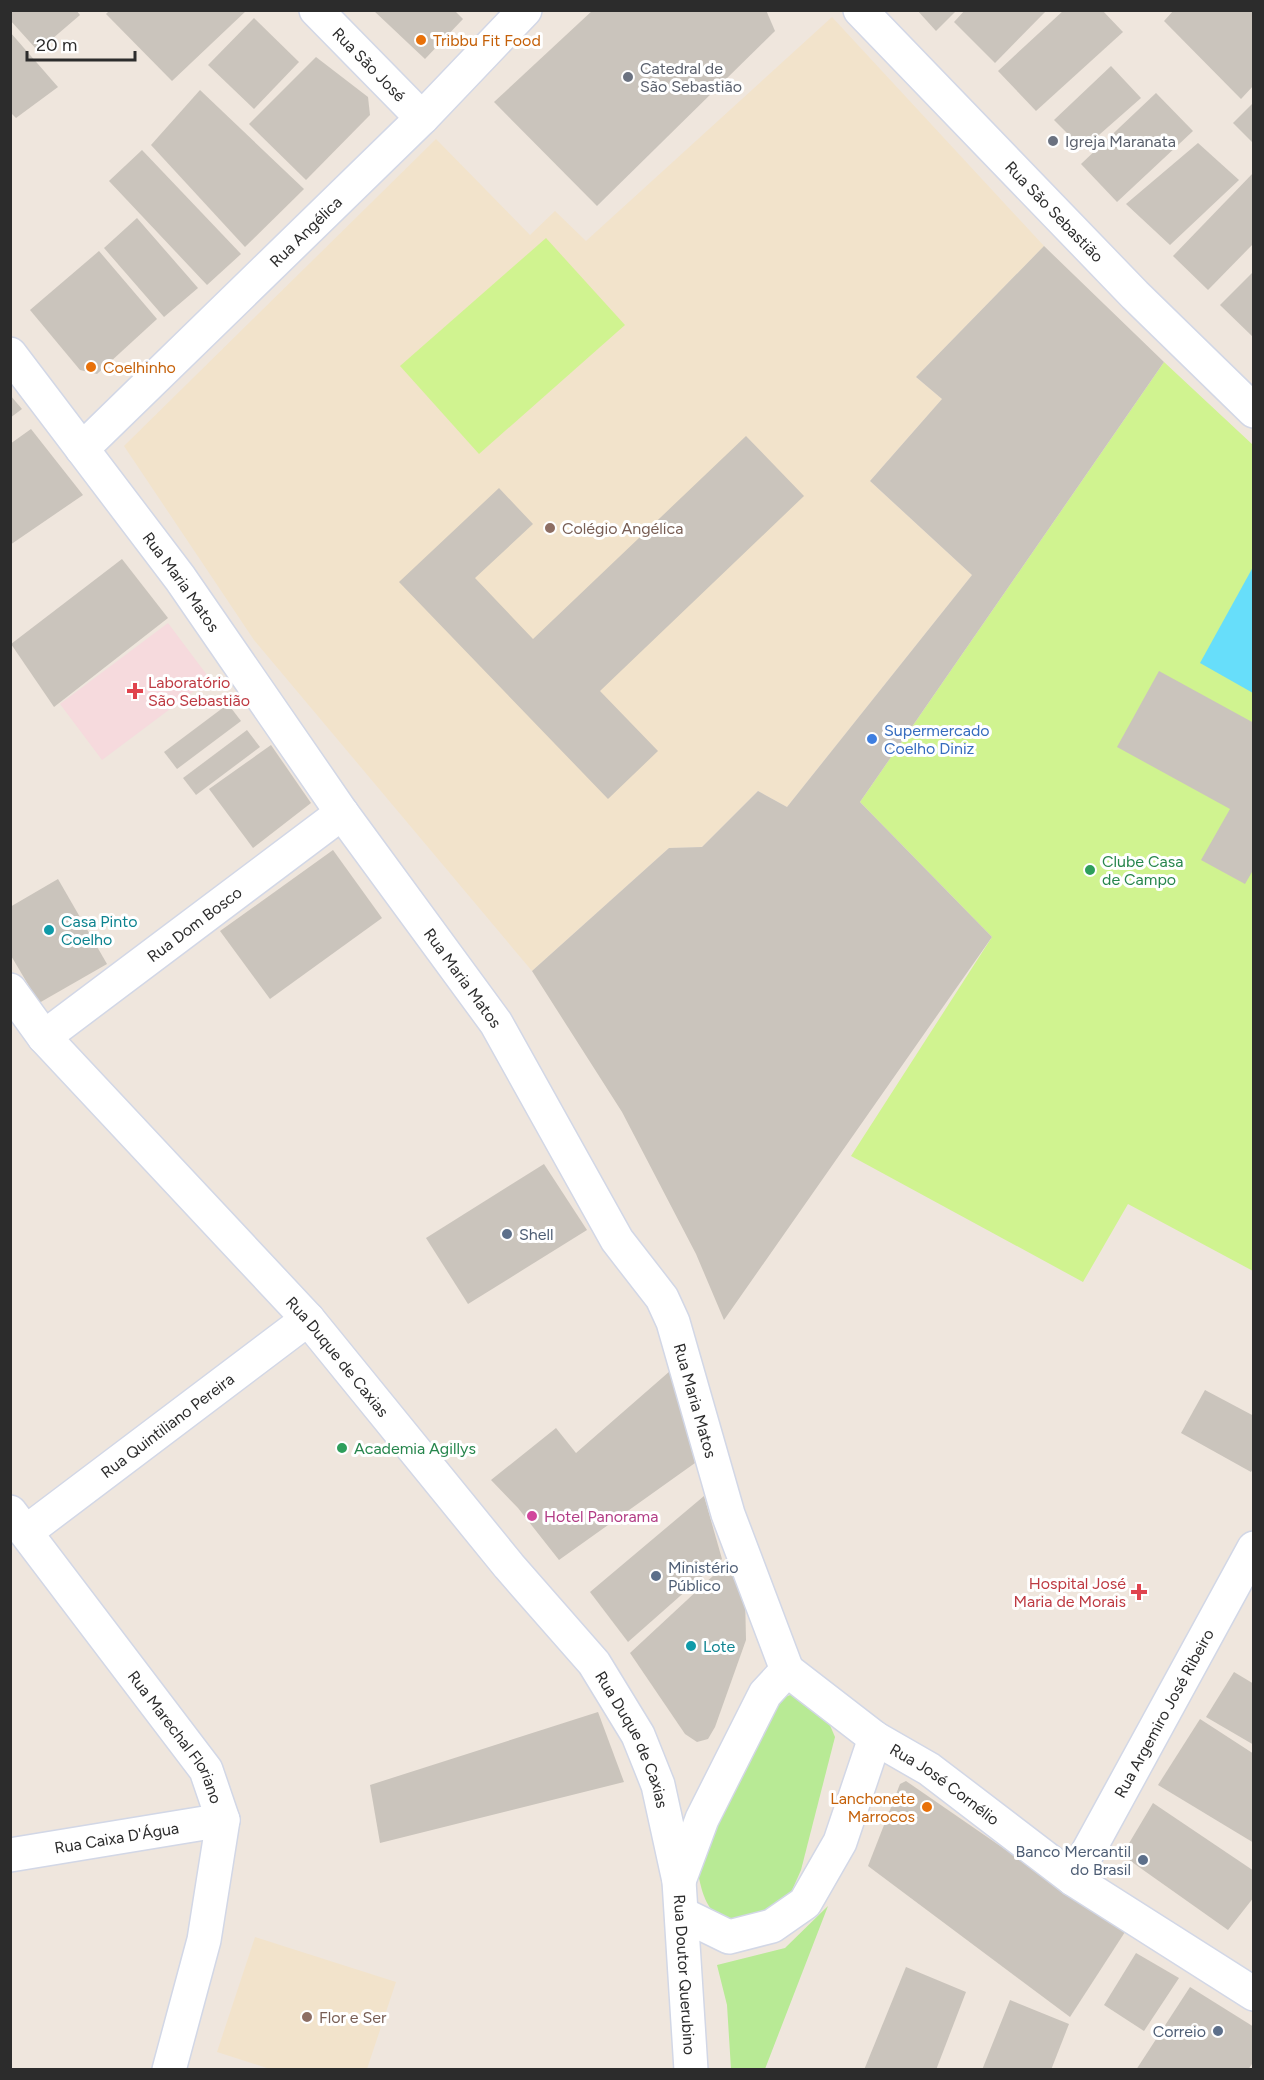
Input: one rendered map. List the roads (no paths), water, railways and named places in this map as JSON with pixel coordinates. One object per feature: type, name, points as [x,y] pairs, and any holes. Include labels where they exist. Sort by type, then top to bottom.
[{"type":"main road","name":"Rua São José","points":[[316,10],[422,118]]},
{"type":"main road","name":"Rua Angélica","points":[[82,449],[422,118],[525,10]]},
{"type":"main road","name":"Rua São Sebastião","points":[[860,10],[1135,295],[1254,411]]},
{"type":"main road","name":"Rua Maria Matos","points":[[10,354],[180,578],[342,813],[496,1023],[616,1240],[662,1298],[673,1322],[729,1514],[787,1670]]},
{"type":"main road","name":"Rua Dom Bosco","points":[[44,1037],[342,813]]},
{"type":"main road","name":"Rua Duque de Caxias","points":[[10,990],[44,1037],[308,1319],[508,1566],[594,1663],[638,1735],[658,1785],[678,1881]]},
{"type":"main road","name":"Rua Quintiliano Pereira","points":[[18,1522],[308,1319]]},
{"type":"main road","name":"Rua Marechal Floriano","points":[[18,1522],[206,1770],[223,1820],[204,1940],[169,2070]]},
{"type":"main road","name":"Rua Argemiro José Ribeiro","points":[[1073,1879],[1254,1548]]},
{"type":"main road","name":"Rua José Cornélio","points":[[787,1670],[875,1738],[929,1769],[1073,1879],[1251,1986]]},
{"type":"main road","points":[[678,1881],[702,1819],[765,1694],[787,1670]]},
{"type":"main road","points":[[682,1914],[729,1937],[772,1926],[806,1903],[840,1842],[875,1738]]},
{"type":"main road","name":"Rua Caixa D'Água","points":[[10,1855],[223,1820]]},
{"type":"main road","name":"Rua Doutor Querubino","points":[[678,1881],[691,2070]]},
{"type":"water","points":[[1253,567],[1253,693],[1200,663]]},
{"type":"place","name":"Tribbu Fit Food","points":[[421,40]]},
{"type":"place","name":"Catedral de São Sebastião","points":[[628,77]]},
{"type":"place","name":"Igreja Maranata","points":[[1053,141]]},
{"type":"place","name":"Coelhinho","points":[[91,367]]},
{"type":"place","name":"Colégio Angélica","points":[[550,528]]},
{"type":"place","name":"Laboratório São Sebastião","points":[[135,691]]},
{"type":"place","name":"Supermercado Coelho Diniz","points":[[872,739]]},
{"type":"place","name":"Clube Casa de Campo","points":[[1090,870]]},
{"type":"place","name":"Casa Pinto Coelho","points":[[49,930]]},
{"type":"place","name":"Shell","points":[[507,1234]]},
{"type":"place","name":"Academia Agillys","points":[[342,1448]]},
{"type":"place","name":"Hotel Panorama","points":[[532,1516]]},
{"type":"place","name":"Ministério Público","points":[[656,1576]]},
{"type":"place","name":"Hospital José Maria de Morais","points":[[1139,1592]]},
{"type":"place","name":"Lote","points":[[691,1646]]},
{"type":"place","name":"Lanchonete Marrocos","points":[[927,1807]]},
{"type":"place","name":"Banco Mercantil do Brasil","points":[[1143,1860]]},
{"type":"place","name":"Flor e Ser","points":[[307,2017]]},
{"type":"place","name":"Correio","points":[[1218,2031]]}]
